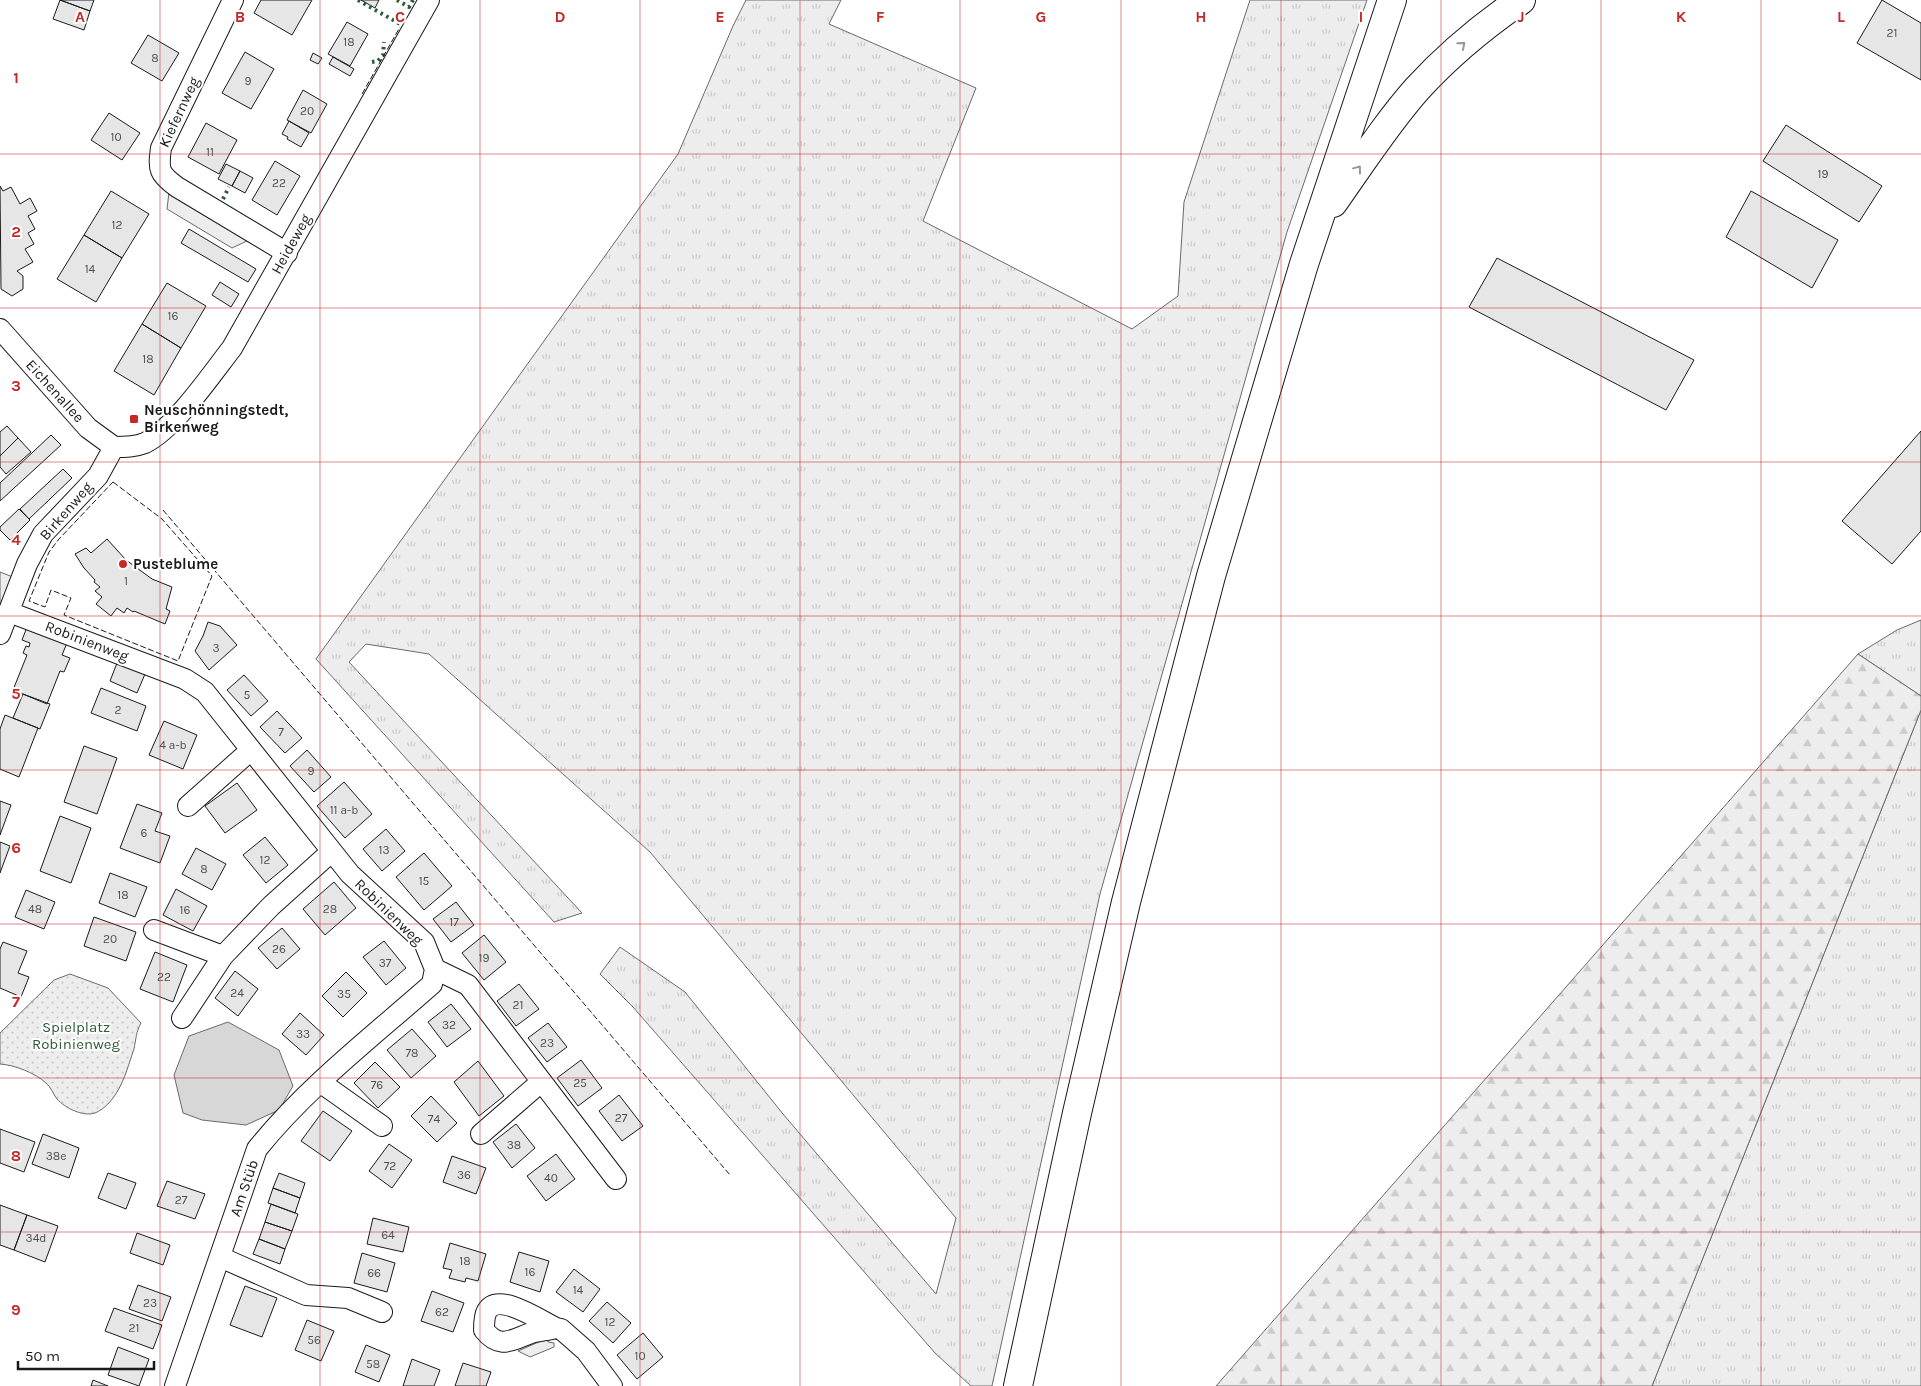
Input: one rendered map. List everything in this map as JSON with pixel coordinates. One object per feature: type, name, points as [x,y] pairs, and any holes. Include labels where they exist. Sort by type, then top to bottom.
[{"type":"highway","points":[[1018,1386],[1088,1065],[1126,902],[1175,709],[1211,576],[1270,374],[1318,222],[1392,0]]},
{"type":"highway","points":[[1318,222],[1417,88],[1451,54],[1488,23],[1521,0]]},
{"type":"street","name":"Kiefernweg","points":[[233,0],[161,148],[159,166],[162,175],[178,187],[286,253]]},
{"type":"street","name":"Heideweg","points":[[114,447],[131,447],[146,442],[167,427],[232,348],[429,0]]},
{"type":"street","name":"Eichenallee","points":[[0,329],[88,428],[114,447]]},
{"type":"street","name":"Birkenweg","points":[[0,634],[27,564],[43,534],[98,476],[114,447]]},
{"type":"street","name":"Robinienweg","points":[[9,612],[186,679],[205,692],[350,874],[424,942],[435,969]]},
{"type":"street","points":[[188,806],[251,750]]},
{"type":"street","points":[[182,1018],[223,956],[271,906],[331,852]]},
{"type":"street","points":[[154,930],[223,956]]},
{"type":"street","points":[[435,969],[468,985],[616,1179]]},
{"type":"street","name":"Am Stüb","points":[[175,1386],[257,1149],[278,1124],[320,1082],[432,984],[435,969]]},
{"type":"street","points":[[320,1082],[382,1126]]},
{"type":"street","points":[[481,1134],[541,1082]]},
{"type":"street","points":[[220,1257],[306,1295],[348,1298],[382,1312]]},
{"type":"street","points":[[556,1328],[560,1329],[586,1351],[612,1386]]},
{"type":"green space","points":[[746,0],[841,0],[829,24],[976,88],[923,221],[1132,329],[1178,296],[1184,202],[1250,0],[1367,0],[1287,232],[1100,894],[992,1386],[971,1386],[935,1353],[633,1007],[600,974],[620,947],[685,992],[783,1114],[936,1294],[956,1218],[650,852],[429,654],[366,644],[349,662],[582,913],[554,922],[316,659],[678,154]]},
{"type":"green space","points":[[1921,620],[1921,696],[1858,654],[1897,630]]},
{"type":"green space","points":[[1858,654],[1921,696],[1921,710],[1652,1386],[1216,1386]]},
{"type":"green space","points":[[1921,710],[1921,1386],[1652,1386]]},
{"type":"green space","name":"Spielplatz Robinienweg","points":[[70,974],[108,988],[141,1023],[120,1087],[105,1107],[90,1114],[80,1113],[65,1106],[57,1099],[48,1085],[31,1073],[0,1064],[0,1033],[54,980]]},
{"type":"shaded area","points":[[169,192],[249,240],[232,248],[167,209]]},
{"type":"shaded area","points":[[0,572],[13,577],[0,611]]},
{"type":"shaded area","points":[[228,1022],[279,1050],[293,1086],[279,1110],[246,1125],[202,1120],[183,1113],[174,1075],[189,1036]]},
{"type":"shaded area","points":[[548,1338],[548,1342],[554,1343],[554,1347],[530,1357],[518,1351]]},
{"type":"building","points":[[60,0],[94,0],[90,11]]},
{"type":"building","points":[[60,0],[90,11],[84,30],[53,19]]},
{"type":"building","points":[[261,0],[312,0],[292,35],[254,13]]},
{"type":"building","points":[[361,0],[379,0],[375,8]]},
{"type":"building","points":[[1882,0],[1921,23],[1921,80],[1857,43]]},
{"type":"building","points":[[347,22],[368,34],[350,66],[328,54]]},
{"type":"building","points":[[148,35],[179,53],[162,81],[131,63]]},
{"type":"building","points":[[245,52],[274,69],[251,109],[222,93]]},
{"type":"building","points":[[313,53],[322,58],[318,64],[310,60]]},
{"type":"building","points":[[333,57],[354,69],[350,76],[329,64]]},
{"type":"building","points":[[303,90],[327,104],[311,133],[287,120]]},
{"type":"building","points":[[109,113],[140,133],[122,160],[91,140]]},
{"type":"building","points":[[289,121],[309,133],[301,147],[282,134]]},
{"type":"building","points":[[206,123],[237,140],[219,174],[188,157]]},
{"type":"building","points":[[1786,125],[1882,186],[1859,222],[1763,161]]},
{"type":"building","points":[[275,161],[300,176],[277,215],[252,200]]},
{"type":"building","points":[[226,164],[240,171],[232,186],[218,179]]},
{"type":"building","points":[[240,171],[253,178],[245,193],[232,186]]},
{"type":"building","points":[[0,186],[3,191],[11,187],[20,204],[30,198],[37,211],[28,216],[35,229],[28,233],[34,244],[25,249],[33,262],[17,271],[23,276],[23,289],[12,296],[1,289]]},
{"type":"building","points":[[111,191],[149,214],[122,258],[84,235]]},
{"type":"building","points":[[1751,191],[1838,240],[1812,288],[1726,237]]},
{"type":"building","points":[[189,229],[256,269],[248,282],[181,243]]},
{"type":"building","points":[[84,235],[122,258],[96,302],[57,279]]},
{"type":"building","points":[[1497,258],[1694,360],[1666,410],[1469,307]]},
{"type":"building","points":[[220,282],[239,294],[231,307],[212,295]]},
{"type":"building","points":[[167,283],[206,306],[181,348],[142,324]]},
{"type":"building","points":[[142,324],[181,348],[154,395],[114,371]]},
{"type":"building","points":[[7,426],[18,438],[0,456],[0,432]]},
{"type":"building","points":[[1921,431],[1921,531],[1892,564],[1842,521]]},
{"type":"building","points":[[51,435],[61,445],[0,501],[0,483]]},
{"type":"building","points":[[18,438],[31,452],[6,474],[0,467],[0,456]]},
{"type":"building","points":[[63,469],[72,478],[29,519],[20,509]]},
{"type":"building","points":[[19,509],[30,520],[10,540],[0,530],[0,527]]},
{"type":"building","points":[[107,539],[126,560],[152,579],[172,587],[166,609],[170,611],[165,624],[127,608],[124,613],[117,608],[111,616],[96,604],[102,597],[95,591],[100,587],[94,582],[95,580],[75,554],[86,548],[91,553]]},
{"type":"building","points":[[208,622],[220,626],[237,645],[209,670],[195,651]]},
{"type":"building","points":[[27,627],[67,643],[62,655],[70,658],[64,672],[60,671],[47,704],[13,690],[27,655],[23,653],[26,646],[29,647],[30,643],[22,640]]},
{"type":"building","points":[[117,663],[145,674],[137,693],[110,681]]},
{"type":"building","points":[[244,675],[268,701],[251,716],[227,690]]},
{"type":"building","points":[[101,688],[146,706],[137,731],[91,713]]},
{"type":"building","points":[[23,694],[50,704],[40,729],[13,718]]},
{"type":"building","points":[[277,711],[302,738],[285,753],[260,727]]},
{"type":"building","points":[[5,715],[38,728],[19,777],[0,769],[0,729]]},
{"type":"building","points":[[164,721],[197,735],[183,769],[149,755]]},
{"type":"building","points":[[84,746],[117,758],[97,814],[64,802]]},
{"type":"building","points":[[307,750],[331,777],[314,792],[290,766]]},
{"type":"building","points":[[344,782],[372,814],[345,838],[317,806]]},
{"type":"building","points":[[237,783],[257,810],[225,833],[205,806]]},
{"type":"building","points":[[0,801],[11,805],[0,835]]},
{"type":"building","points":[[137,804],[162,813],[155,831],[170,836],[160,863],[120,848]]},
{"type":"building","points":[[60,816],[91,828],[71,883],[40,871]]},
{"type":"building","points":[[386,829],[405,851],[382,871],[363,849]]},
{"type":"building","points":[[265,837],[288,865],[266,883],[243,855]]},
{"type":"building","points":[[0,842],[10,846],[0,873]]},
{"type":"building","points":[[196,848],[226,864],[212,890],[182,874]]},
{"type":"building","points":[[424,853],[452,886],[424,910],[396,877]]},
{"type":"building","points":[[110,873],[147,887],[135,917],[99,903]]},
{"type":"building","points":[[334,882],[356,908],[325,935],[303,909]]},
{"type":"building","points":[[176,889],[207,906],[193,931],[163,915]]},
{"type":"building","points":[[26,890],[55,902],[44,929],[15,917]]},
{"type":"building","points":[[456,902],[474,925],[451,942],[433,919]]},
{"type":"building","points":[[94,917],[136,932],[126,961],[84,946]]},
{"type":"building","points":[[282,928],[300,949],[277,969],[258,948]]},
{"type":"building","points":[[484,935],[506,962],[484,980],[462,953]]},
{"type":"building","points":[[384,941],[406,968],[386,985],[363,957]]},
{"type":"building","points":[[3,942],[27,951],[18,973],[29,977],[21,997],[0,988],[0,949]]},
{"type":"building","points":[[155,952],[187,965],[173,1002],[140,989]]},
{"type":"building","points":[[235,971],[258,989],[238,1016],[215,998]]},
{"type":"building","points":[[346,972],[367,993],[343,1017],[322,996]]},
{"type":"building","points":[[519,984],[539,1009],[516,1026],[497,1001]]},
{"type":"building","points":[[451,1004],[471,1029],[447,1047],[428,1022]]},
{"type":"building","points":[[300,1013],[324,1035],[306,1055],[282,1034]]},
{"type":"building","points":[[548,1023],[567,1047],[547,1062],[528,1038]]},
{"type":"building","points":[[412,1029],[436,1056],[411,1078],[387,1050]]},
{"type":"building","points":[[581,1060],[602,1088],[578,1106],[557,1078]]},
{"type":"building","points":[[478,1061],[504,1096],[479,1116],[454,1082]]},
{"type":"building","points":[[375,1062],[400,1087],[378,1108],[354,1083]]},
{"type":"building","points":[[619,1095],[643,1126],[622,1141],[599,1111]]},
{"type":"building","points":[[431,1096],[457,1123],[437,1142],[411,1116]]},
{"type":"building","points":[[323,1111],[352,1131],[330,1161],[301,1141]]},
{"type":"building","points":[[516,1124],[535,1148],[512,1168],[493,1142]]},
{"type":"building","points":[[0,1129],[35,1142],[24,1172],[0,1163]]},
{"type":"building","points":[[43,1134],[79,1148],[69,1178],[32,1164]]},
{"type":"building","points":[[389,1144],[412,1160],[392,1188],[369,1171]]},
{"type":"building","points":[[556,1154],[575,1179],[546,1201],[527,1176]]},
{"type":"building","points":[[452,1156],[486,1168],[476,1194],[443,1182]]},
{"type":"building","points":[[108,1173],[136,1183],[126,1209],[98,1198]]},
{"type":"building","points":[[279,1173],[305,1183],[300,1198],[273,1188]]},
{"type":"building","points":[[167,1181],[205,1194],[195,1219],[157,1206]]},
{"type":"building","points":[[273,1188],[300,1198],[295,1213],[268,1203]]},
{"type":"building","points":[[271,1204],[298,1214],[292,1231],[265,1222]]},
{"type":"building","points":[[0,1205],[27,1215],[14,1250],[0,1245]]},
{"type":"building","points":[[27,1215],[58,1226],[45,1262],[14,1250]]},
{"type":"building","points":[[373,1218],[409,1227],[403,1252],[367,1244]]},
{"type":"building","points":[[265,1222],[292,1231],[285,1249],[259,1239]]},
{"type":"building","points":[[137,1233],[170,1245],[163,1265],[130,1253]]},
{"type":"building","points":[[259,1239],[285,1249],[280,1264],[253,1254]]},
{"type":"building","points":[[450,1243],[486,1254],[478,1281],[466,1278],[465,1282],[449,1278],[452,1270],[443,1268]]},
{"type":"building","points":[[519,1252],[549,1261],[540,1292],[510,1282]]},
{"type":"building","points":[[362,1253],[395,1263],[387,1292],[354,1283]]},
{"type":"building","points":[[574,1269],[600,1289],[583,1312],[556,1292]]},
{"type":"building","points":[[138,1285],[171,1297],[162,1321],[129,1309]]},
{"type":"building","points":[[245,1286],[277,1298],[262,1337],[230,1325]]},
{"type":"building","points":[[432,1291],[464,1303],[453,1332],[421,1321]]},
{"type":"building","points":[[607,1302],[631,1323],[613,1343],[589,1321]]},
{"type":"building","points":[[114,1308],[162,1325],[153,1349],[105,1331]]},
{"type":"building","points":[[307,1320],[334,1331],[321,1361],[295,1350]]},
{"type":"building","points":[[643,1333],[663,1357],[637,1379],[617,1355]]},
{"type":"building","points":[[366,1345],[390,1355],[379,1382],[355,1372]]},
{"type":"building","points":[[118,1347],[149,1359],[139,1386],[108,1375]]},
{"type":"building","points":[[412,1359],[440,1370],[434,1386],[403,1386]]},
{"type":"building","points":[[463,1363],[491,1372],[486,1386],[455,1386]]},
{"type":"building","points":[[93,1380],[108,1386],[91,1386]]},
{"type":"hedge","points":[[358,0],[400,24]]},
{"type":"hedge","points":[[397,0],[409,7],[413,0]]},
{"type":"hedge","points":[[372,62],[378,61],[383,55],[384,42]]},
{"type":"hedge","points":[[223,199],[229,187]]},
{"type":"fence","points":[[362,94],[400,27]]},
{"type":"fence","points":[[113,482],[162,519],[212,576],[178,661],[64,615],[71,598],[51,590],[45,607],[29,601],[49,552],[113,482]]},
{"type":"fence","points":[[163,510],[730,1175]]},
{"type":"place","name":"Neuschönningstedt, Birkenweg","points":[[134,419]]},
{"type":"place","name":"Pusteblume","points":[[123,564]]}]
